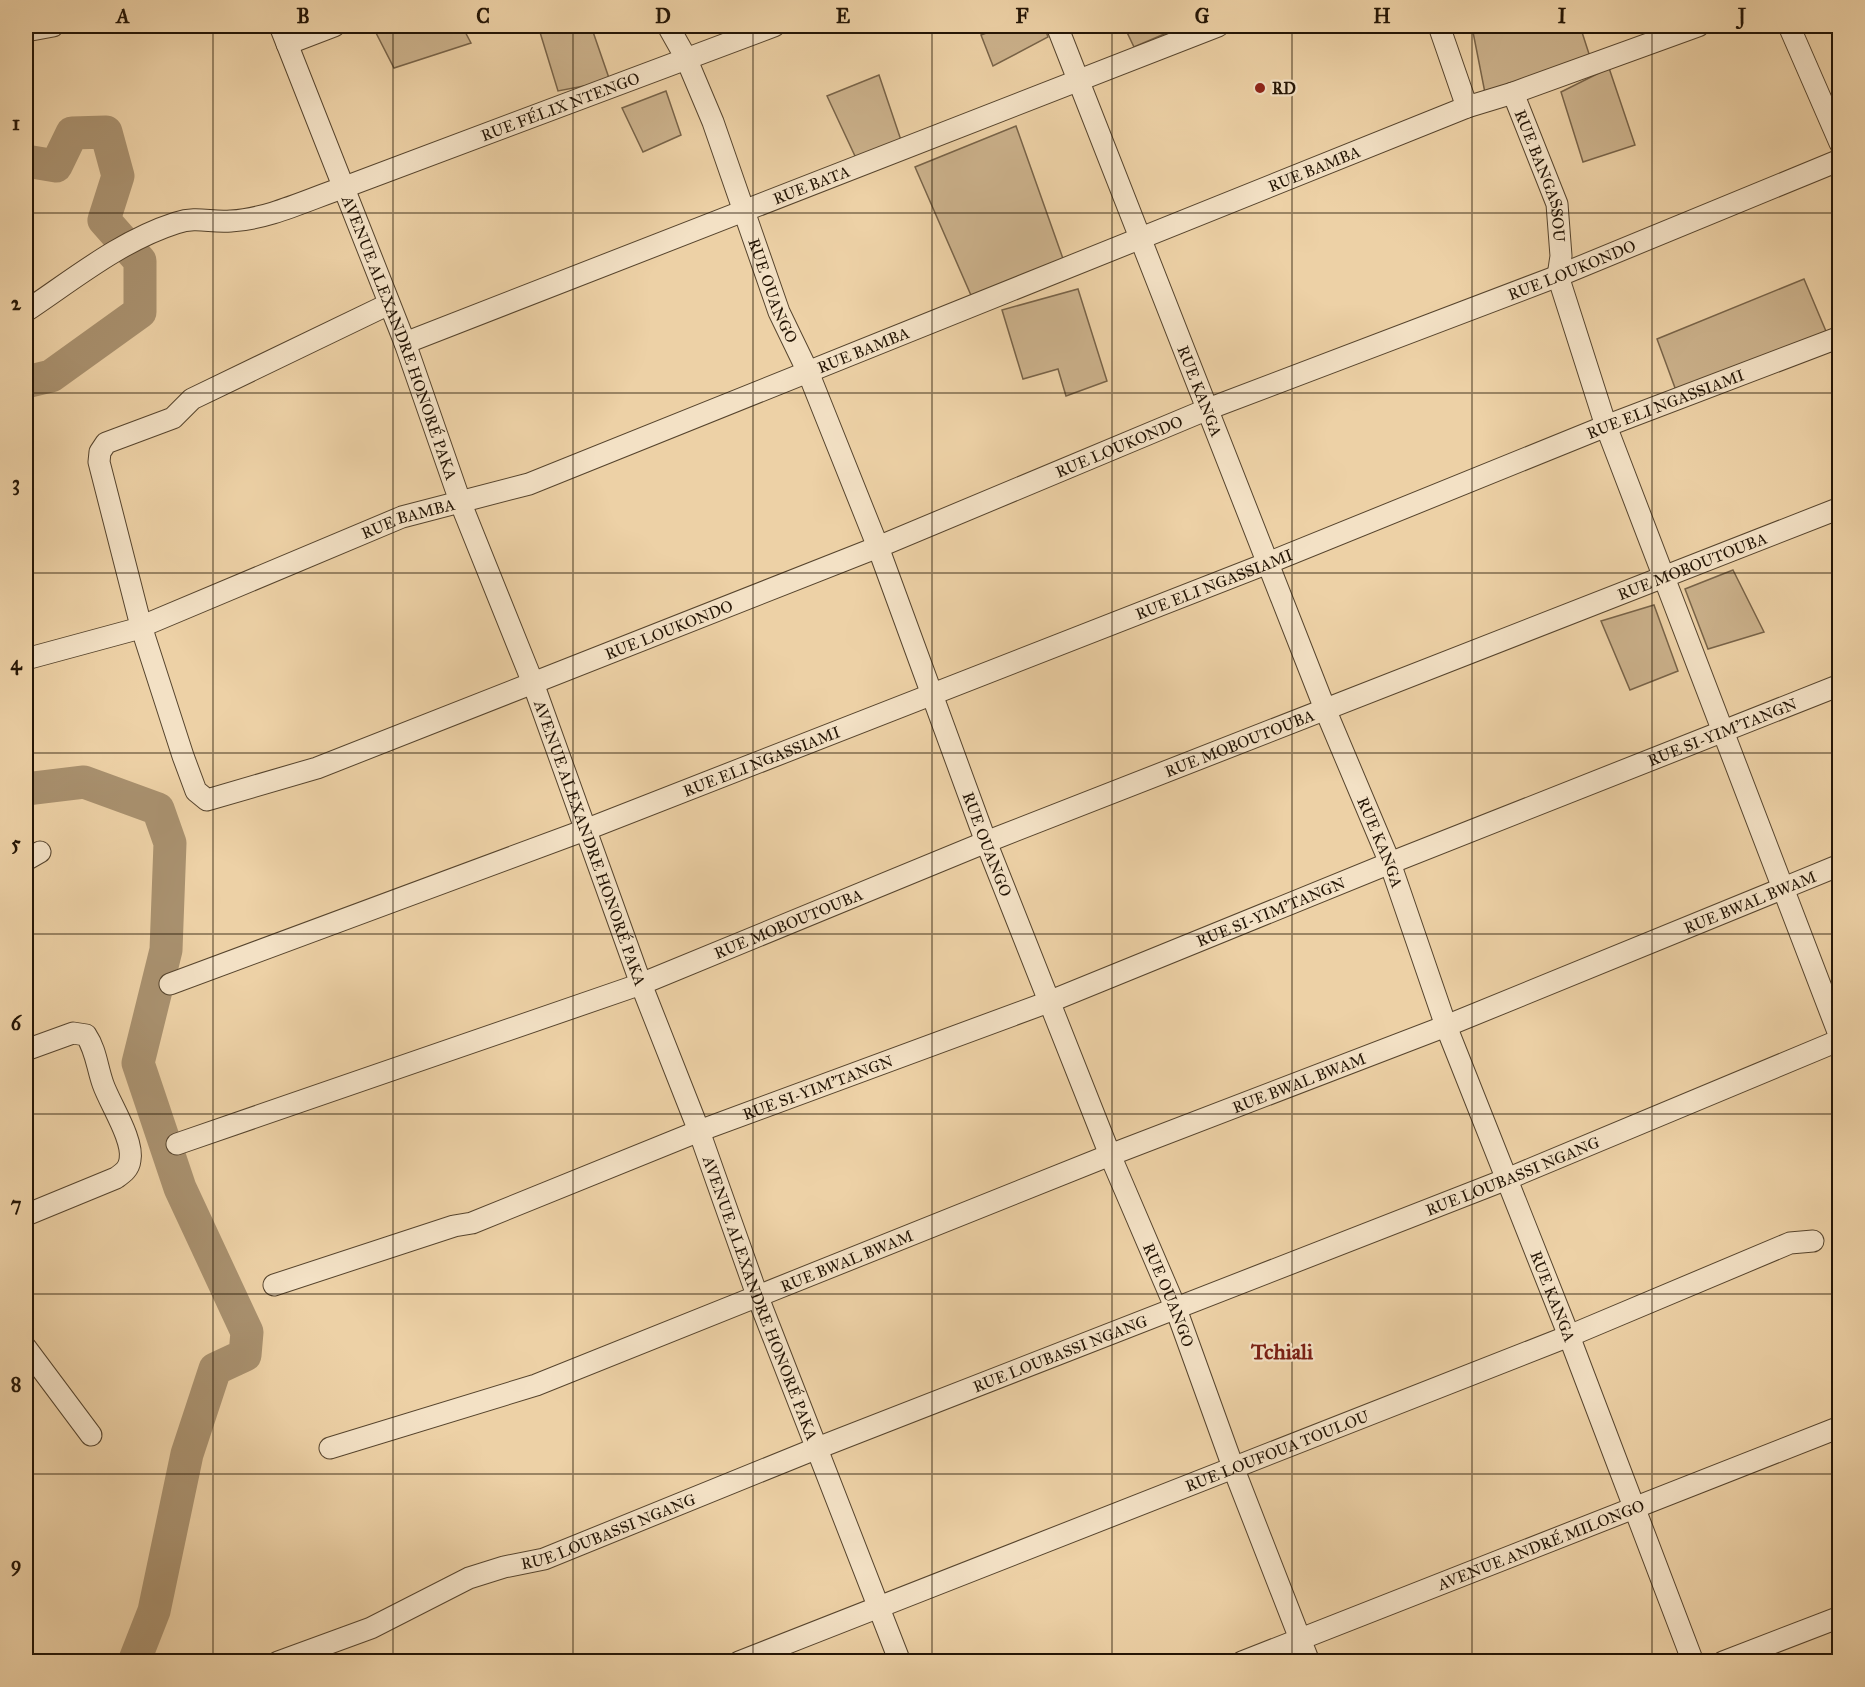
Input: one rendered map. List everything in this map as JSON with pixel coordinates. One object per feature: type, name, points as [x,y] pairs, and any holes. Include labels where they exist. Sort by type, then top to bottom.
[{"type":"street","points":[[26,31],[53,26]]},
{"type":"street","points":[[283,35],[334,26]]},
{"type":"street","name":"RUE OUANGO","points":[[668,26],[686,58],[713,122],[779,312],[808,372],[878,547],[986,842],[1051,1001],[1110,1155],[1176,1309],[1233,1467],[1309,1662]]},
{"type":"street","name":"RUE FÉLIX NTENGO","points":[[26,311],[120,247],[174,224],[193,218],[229,221],[244,219],[345,187],[774,26]]},
{"type":"street","name":"RUE KANGA","points":[[1057,26],[1326,709],[1390,863],[1446,1026],[1569,1336],[1693,1662]]},
{"type":"street","name":"RUE BATA","points":[[405,343],[1218,26]]},
{"type":"street","points":[[1439,26],[1467,107]]},
{"type":"street","name":"RUE BAMBA","points":[[26,659],[141,626],[402,517],[461,504],[529,484],[1467,107],[1513,93],[1698,26]]},
{"type":"street","points":[[1789,26],[1839,143]]},
{"type":"street","name":"AVENUE ALEXANDRE HONORÉ PAKA","points":[[283,35],[345,187],[405,343],[461,504],[533,683],[641,984],[699,1131],[814,1449],[900,1662]]},
{"type":"street","name":"RUE BANGASSOU","points":[[1513,93],[1557,204],[1560,237],[1558,276],[1606,426],[1662,578],[1725,731],[1839,1039]]},
{"type":"street","name":"RUE LOUKONDO","points":[[141,626],[196,791],[207,800],[317,768],[878,547],[1208,409],[1558,276],[1839,160]]},
{"type":"street","points":[[141,626],[99,462],[102,446],[173,418],[192,399],[389,304]]},
{"type":"street","name":"RUE ELI NGASSIAMI","points":[[170,984],[585,830],[1268,563],[1606,426],[1839,337]]},
{"type":"street","name":"RUE MOBOUTOUBA","points":[[177,1144],[641,984],[986,842],[1839,508]]},
{"type":"street","name":"RUE SI-YIM'TANGN","points":[[274,1285],[454,1226],[472,1223],[699,1131],[1051,1001],[1390,863],[1839,685]]},
{"type":"street","name":"RUE BWAL BWAM","points":[[330,1448],[536,1385],[1110,1155],[1446,1026],[1839,865]]},
{"type":"street","points":[[26,1050],[73,1033],[86,1035],[93,1047],[103,1085],[127,1138],[131,1158],[126,1170],[116,1178],[26,1215]]},
{"type":"street","name":"RUE LOUBASSI NGANG","points":[[279,1662],[371,1628],[469,1578],[504,1567],[544,1559],[814,1449],[1507,1179],[1839,1039]]},
{"type":"street","name":"RUE LOUFOUA TOULOU","points":[[739,1662],[1569,1336],[1790,1243],[1813,1241]]},
{"type":"street","points":[[26,1348],[91,1435]]},
{"type":"street","name":"AVENUE ANDRÉ MILONGO","points":[[1242,1662],[1839,1427]]},
{"type":"street","points":[[1723,1662],[1839,1617]]},
{"type":"shaded area","points":[[462,26],[471,43],[394,68],[373,27]]},
{"type":"shaded area","points":[[550,26],[591,26],[610,81],[558,91],[539,29]]},
{"type":"shaded area","points":[[1005,26],[1044,26],[1048,37],[993,66],[981,35]]},
{"type":"shaded area","points":[[1124,26],[1183,26],[1134,47]]},
{"type":"shaded area","points":[[1580,26],[1591,60],[1486,98],[1472,27]]},
{"type":"shaded area","points":[[1609,68],[1635,145],[1583,162],[1561,92]]},
{"type":"shaded area","points":[[879,75],[906,155],[862,171],[827,96]]},
{"type":"shaded area","points":[[666,91],[681,135],[643,152],[622,108]]},
{"type":"shaded area","points":[[1016,126],[1067,270],[977,309],[915,167]]},
{"type":"shaded area","points":[[1804,279],[1828,336],[1678,396],[1657,339]]},
{"type":"shaded area","points":[[1078,289],[1107,381],[1066,396],[1058,369],[1023,379],[1002,310]]},
{"type":"shaded area","points":[[1733,570],[1764,632],[1708,649],[1685,589]]},
{"type":"shaded area","points":[[1654,605],[1678,671],[1630,690],[1601,621]]},
{"type":"waterway","points":[[26,161],[56,166],[72,133],[106,132],[118,176],[104,220],[140,261],[140,312],[51,376],[26,382]]},
{"type":"waterway","points":[[26,789],[84,782],[158,809],[170,843],[166,950],[138,1063],[180,1188],[247,1332],[245,1355],[215,1369],[187,1454],[154,1611],[134,1662]]},
{"type":"place","name":"RD","points":[[1260,88]]},
{"type":"district","name":"Tchiali","points":[[1282,1351]]}]
